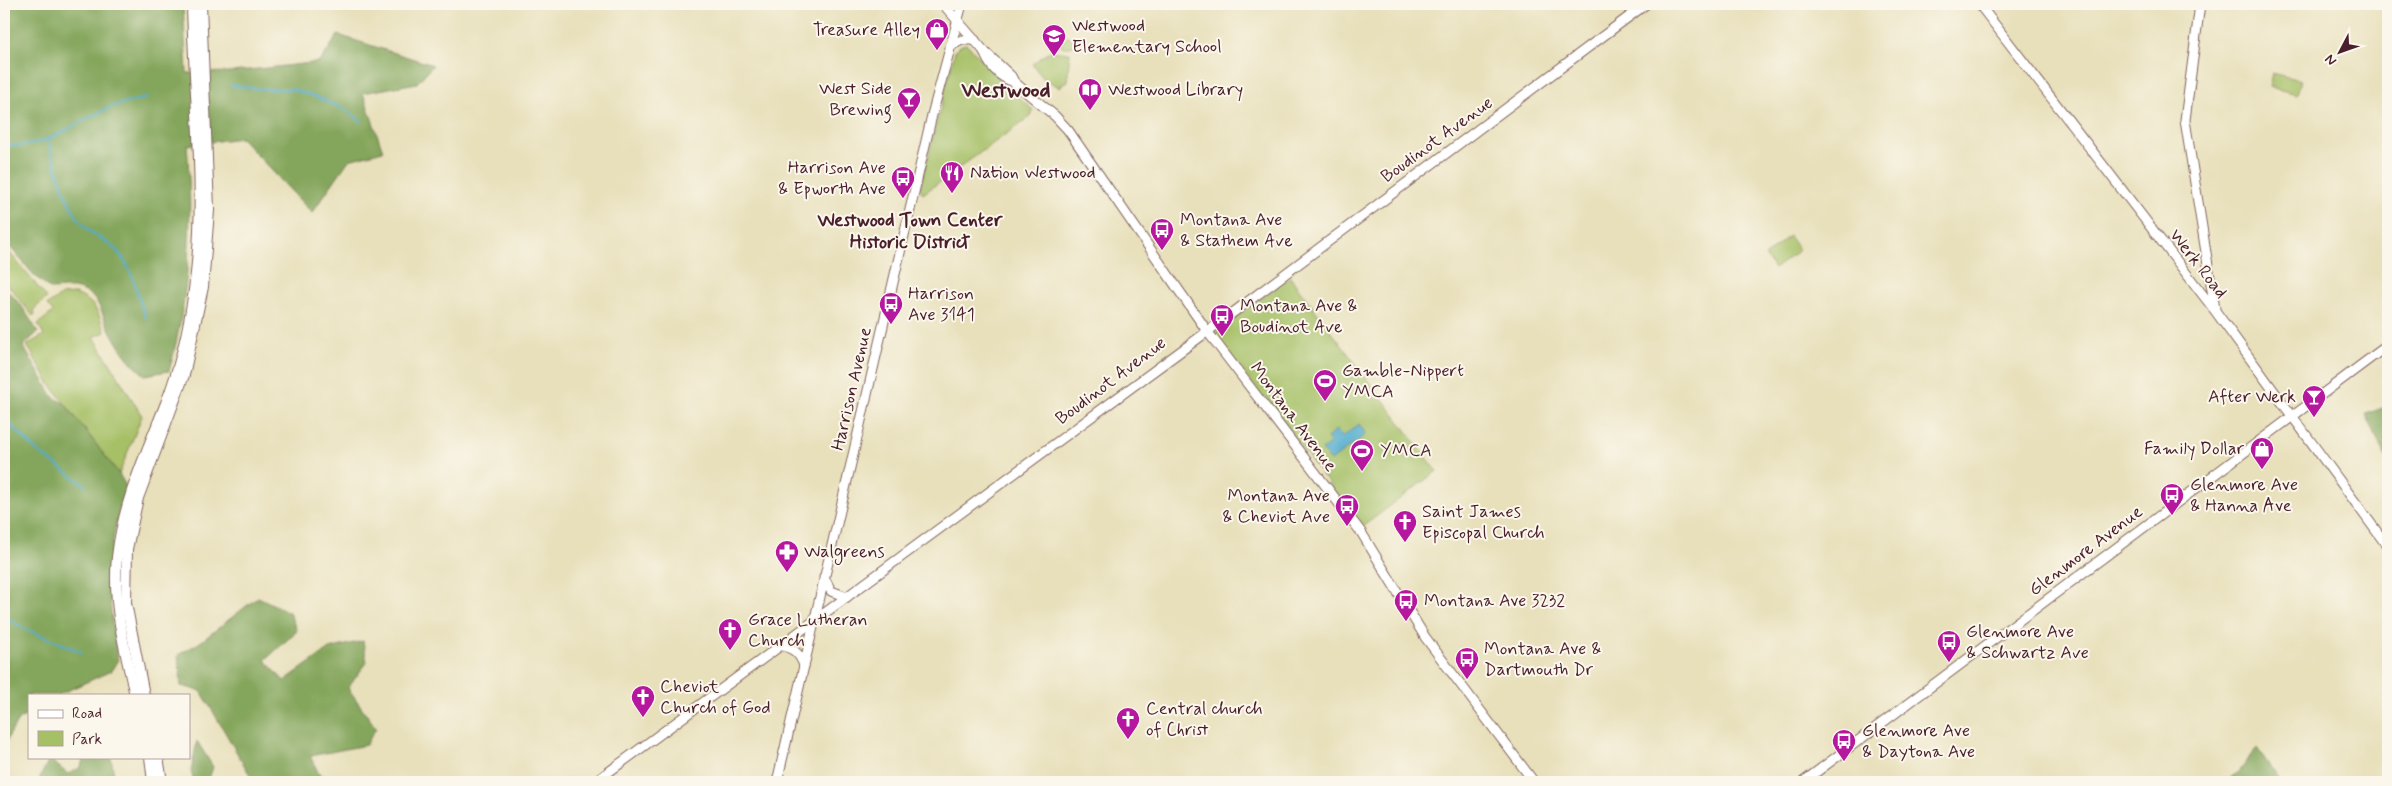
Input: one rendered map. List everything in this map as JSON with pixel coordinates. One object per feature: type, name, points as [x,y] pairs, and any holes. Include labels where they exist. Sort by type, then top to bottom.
[{"type":"main road","points":[[135,694],[119,621],[116,595],[117,559],[126,505],[167,401],[184,346],[194,289],[200,189],[192,4]]},
{"type":"main road","points":[[144,694],[126,603],[127,549],[138,498],[172,410],[188,361],[203,287],[209,210],[201,4]]},
{"type":"main road","points":[[150,758],[153,782]]},
{"type":"main road","points":[[158,758],[162,782]]},
{"type":"street","name":"Montana Avenue","points":[[943,4],[984,51],[1011,76],[1014,82],[1055,116],[1068,130],[1207,331],[1361,532],[1424,637],[1534,782]]},
{"type":"street","name":"Harrison Avenue","points":[[777,782],[932,115],[962,4]]},
{"type":"street","name":"Boudinot Avenue","points":[[595,782],[1207,331],[1646,4]]},
{"type":"street","name":"Werk Road","points":[[1978,4],[2216,312],[2294,416],[2388,547]]},
{"type":"street","points":[[2200,4],[2185,120],[2216,312]]},
{"type":"street","points":[[950,46],[962,40],[974,40]]},
{"type":"street","name":"Glenmore Avenue","points":[[1803,782],[2388,345]]},
{"type":"street","points":[[824,577],[832,591],[847,596]]},
{"type":"street","points":[[780,645],[793,649],[798,654],[805,668]]},
{"type":"green space","points":[[4,4],[183,4],[187,73],[231,72],[320,62],[338,35],[433,65],[417,83],[363,93],[383,151],[349,160],[312,213],[241,138],[187,145],[190,202],[186,287],[182,315],[169,371],[145,375],[119,347],[100,307],[93,297],[82,290],[74,288],[50,289],[34,275],[4,240]]},
{"type":"green space","points":[[1069,36],[1075,44],[1071,47],[1062,47],[1059,43]]},
{"type":"green space","points":[[967,44],[1006,86],[1033,110],[1031,116],[923,194],[920,188],[955,51],[961,45]]},
{"type":"green space","points":[[1050,51],[1070,53],[1067,81],[1059,87],[1044,79],[1032,64]]},
{"type":"green space","points":[[2272,73],[2301,80],[2297,94],[2269,87]]},
{"type":"green space","points":[[1789,236],[1799,250],[1774,269],[1765,256]]},
{"type":"green space","points":[[4,246],[47,298],[34,309],[35,314],[33,316],[4,280]]},
{"type":"green space","name":"Gamble-Nippert YMCA","points":[[1290,277],[1437,471],[1362,527],[1214,334]]},
{"type":"green space","points":[[4,287],[21,305],[38,332],[23,346],[53,397],[65,404],[119,474],[126,486],[119,509],[110,573],[111,615],[118,660],[111,671],[60,694],[28,694],[28,715],[18,720],[4,745]]},
{"type":"green space","points":[[75,294],[88,300],[98,313],[105,332],[94,337],[142,416],[119,474],[49,383],[27,345],[44,335],[38,324],[53,312],[47,305],[62,295]]},
{"type":"green space","points":[[2388,406],[2388,456],[2385,457],[2366,414]]},
{"type":"green space","points":[[258,597],[289,612],[297,631],[265,660],[284,681],[329,649],[363,641],[367,662],[348,688],[376,728],[366,745],[310,756],[319,774],[331,782],[254,782],[201,691],[181,686],[178,655],[199,643]]},
{"type":"green space","points":[[197,741],[213,767],[208,782],[194,782],[191,771]]},
{"type":"green space","points":[[2257,748],[2281,782],[2223,782],[2239,772]]},
{"type":"green space","points":[[85,758],[111,758],[114,776],[112,782],[38,782],[49,759],[68,774],[80,768]]},
{"type":"water","points":[[1359,424],[1366,434],[1331,461],[1322,450],[1331,443],[1327,438],[1336,430],[1342,437]]},
{"type":"waterway","points":[[231,85],[261,89],[291,89],[314,96],[348,111],[362,122]]},
{"type":"waterway","points":[[4,144],[18,146],[45,140],[109,108],[147,98]]},
{"type":"waterway","points":[[47,139],[72,209],[87,229],[114,248],[123,259],[132,275],[146,318]]},
{"type":"waterway","points":[[4,418],[37,451],[86,486]]},
{"type":"waterway","points":[[4,616],[23,628],[82,652]]},
{"type":"place","name":"Treasure Alley","points":[[937,51]]},
{"type":"place","name":"Westwood Elementary School","points":[[1054,57]]},
{"type":"place","name":"Westwood Library","points":[[1090,111]]},
{"type":"place","name":"West Side Brewing","points":[[909,120]]},
{"type":"place","name":"Nation Westwood","points":[[952,194]]},
{"type":"place","name":"Harrison Ave & Epworth Ave","points":[[903,199]]},
{"type":"place","name":"Montana Ave & Stathem Ave","points":[[1162,251]]},
{"type":"place","name":"Harrison Ave 3141","points":[[891,325]]},
{"type":"place","name":"Montana Ave & Boudinot Ave","points":[[1222,337]]},
{"type":"place","name":"Gamble-Nippert YMCA","points":[[1325,402]]},
{"type":"place","name":"After Werk","points":[[2314,418]]},
{"type":"place","name":"Family Dollar","points":[[2262,470]]},
{"type":"place","name":"YMCA","points":[[1362,472]]},
{"type":"place","name":"Glenmore Ave & Hanna Ave","points":[[2172,516]]},
{"type":"place","name":"Montana Ave & Cheviot Ave","points":[[1347,527]]},
{"type":"place","name":"Saint James Episcopal Church","points":[[1405,543]]},
{"type":"place","name":"Walgreens","points":[[787,573]]},
{"type":"place","name":"Montana Ave 3232","points":[[1406,622]]},
{"type":"place","name":"Grace Lutheran Church","points":[[730,651]]},
{"type":"place","name":"Glenmore Ave & Schwartz Ave","points":[[1949,663]]},
{"type":"place","name":"Montana Ave & Dartmouth Dr","points":[[1467,680]]},
{"type":"place","name":"Cheviot Church of God","points":[[643,718]]},
{"type":"place","name":"Central church of Christ","points":[[1128,740]]},
{"type":"place","name":"Glenmore Ave & Daytona Ave","points":[[1844,762]]},
{"type":"district","name":"Westwood","points":[[1006,91]]},
{"type":"district","name":"Westwood Town Center Historic District","points":[[910,231]]}]
